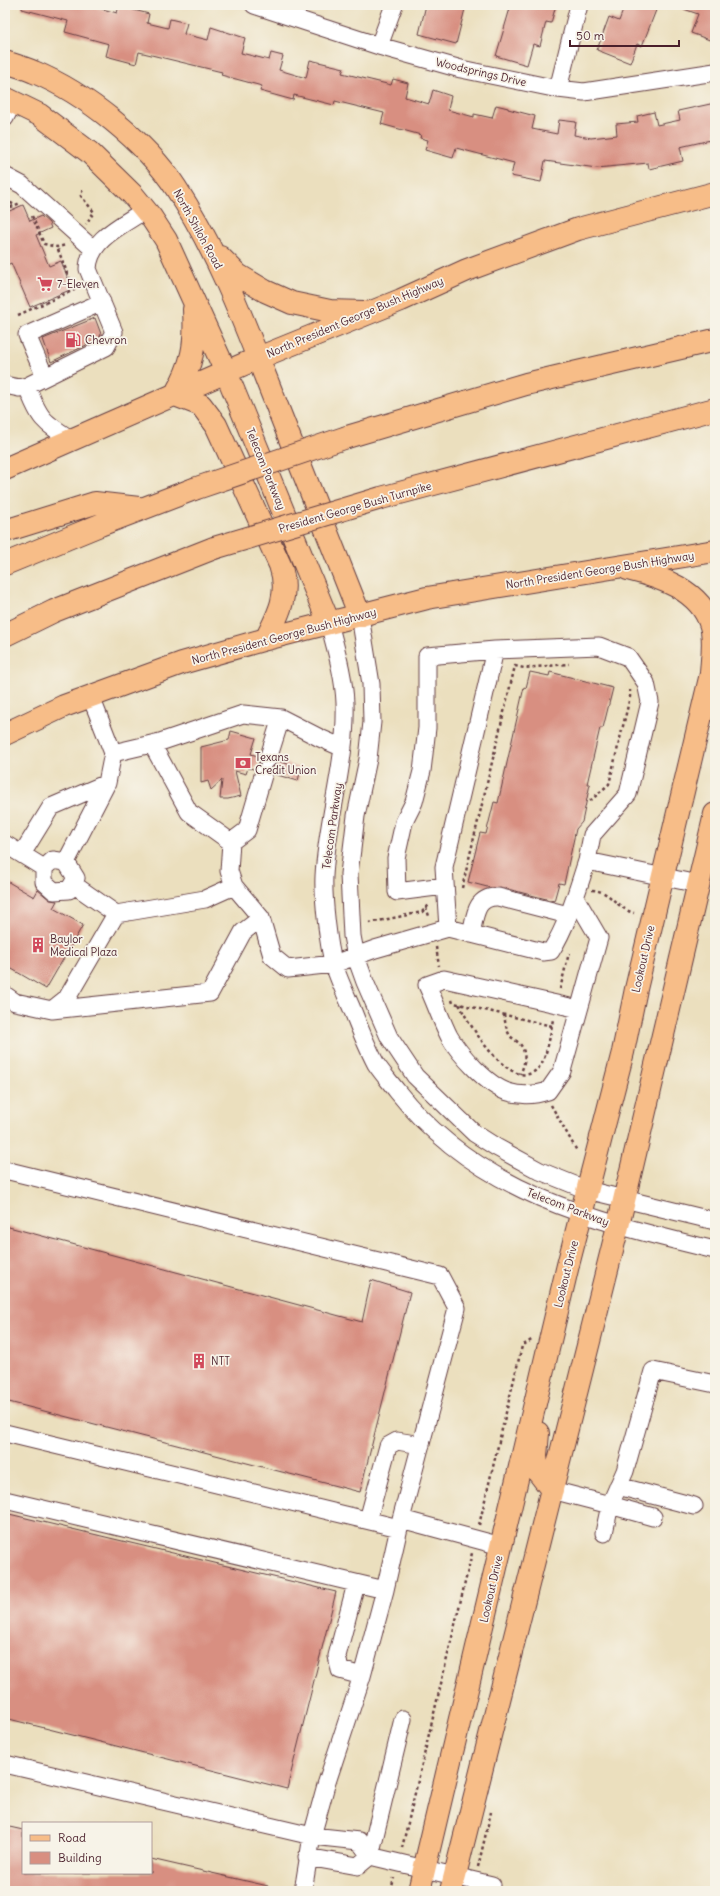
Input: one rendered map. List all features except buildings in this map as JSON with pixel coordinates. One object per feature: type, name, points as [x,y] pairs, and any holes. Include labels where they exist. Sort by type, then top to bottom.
[{"type":"main road","name":"North Shiloh Road","points":[[5,62],[34,72],[65,88],[100,112],[132,138],[175,187],[207,243],[242,316],[258,358]]},
{"type":"main road","points":[[8,106],[40,115],[89,152],[114,175],[145,210],[172,251],[226,372]]},
{"type":"main road","name":"North President George Bush Highway","points":[[5,469],[258,358],[371,312],[467,270],[578,229],[715,193]]},
{"type":"main road","points":[[207,243],[238,275],[265,291],[292,303],[330,310],[371,312]]},
{"type":"main road","points":[[194,302],[195,330],[193,357],[186,375],[175,394],[201,406],[216,425],[285,578],[279,615],[266,639]]},
{"type":"main road","points":[[5,564],[142,508],[347,437],[526,384],[715,340]]},
{"type":"main road","name":"Telecom Parkway","points":[[258,358],[360,616]]},
{"type":"main road","name":"Telecom Parkway","points":[[226,372],[329,624]]},
{"type":"main road","name":"President George Bush Turnpike","points":[[5,634],[54,611],[214,548],[381,498],[708,411]]},
{"type":"main road","points":[[5,531],[95,503],[142,508]]},
{"type":"main road","name":"North President George Bush Highway","points":[[5,734],[64,706],[91,696],[182,663],[266,639],[427,598],[715,551]]},
{"type":"main road","points":[[623,567],[672,583],[684,590],[695,600],[704,612],[711,626],[713,642],[710,679]]},
{"type":"main road","name":"Lookout Drive","points":[[419,1891],[581,1214],[620,1067],[662,878],[715,657]]},
{"type":"main road","points":[[453,1884],[618,1226],[715,814]]},
{"type":"main road","points":[[539,1390],[536,1456],[538,1472],[552,1490]]},
{"type":"street","name":"Woodsprings Drive","points":[[254,5],[379,46],[461,69],[558,89],[584,92],[715,72]]},
{"type":"street","points":[[379,46],[394,5]]},
{"type":"street","points":[[558,89],[579,5]]},
{"type":"street","points":[[5,176],[22,184],[93,249]]},
{"type":"street","points":[[5,385],[18,388],[27,386],[106,347],[114,332],[88,269],[89,258],[93,249],[103,239],[145,210]]},
{"type":"street","points":[[45,377],[27,335],[102,302]]},
{"type":"street","points":[[27,386],[35,408],[46,424],[72,440]]},
{"type":"street","name":"Telecom Parkway","points":[[360,616],[371,684],[372,722],[368,759],[356,816],[349,874],[352,936],[356,957],[365,982],[389,1036],[415,1076],[474,1133],[540,1171],[587,1190],[715,1221]]},
{"type":"street","name":"Telecom Parkway","points":[[329,624],[341,670],[344,696],[343,748],[328,840],[324,879],[329,934],[334,964],[377,1064],[420,1117],[454,1148],[489,1171],[532,1195],[581,1214],[618,1226],[715,1250]]},
{"type":"street","points":[[281,718],[247,830],[231,842],[229,871],[234,886],[261,918],[272,956],[288,969],[334,964],[356,957],[375,948],[448,928],[543,952],[551,951],[558,940],[568,915],[582,893],[592,835],[628,794],[650,702],[646,683],[628,657],[599,646],[495,650],[427,656],[427,728],[422,772],[414,802],[404,822],[396,858],[397,892],[444,886]]},
{"type":"street","points":[[448,928],[444,886],[444,866],[495,650]]},
{"type":"street","points":[[66,862],[107,783],[113,753],[91,696]]},
{"type":"street","points":[[113,753],[152,744],[243,714],[281,718],[343,748]]},
{"type":"street","points":[[152,744],[189,812],[231,842]]},
{"type":"street","points":[[22,854],[50,807],[107,783]]},
{"type":"street","points":[[5,844],[44,868]]},
{"type":"street","points":[[53,860],[66,862],[76,878],[68,890],[54,891],[44,882],[44,868],[53,860]]},
{"type":"street","points":[[587,861],[662,878],[698,884]]},
{"type":"street","points":[[73,884],[116,914],[205,899],[234,886]]},
{"type":"street","points":[[579,1009],[444,979],[427,985],[450,1037],[484,1078],[507,1092],[523,1095],[548,1090],[562,1072],[599,938],[582,893]]},
{"type":"street","points":[[471,934],[479,906],[483,900],[490,897],[498,897],[568,915]]},
{"type":"street","points":[[52,1010],[67,998],[116,914]]},
{"type":"street","points":[[5,995],[14,1002],[52,1010],[210,993],[243,932],[261,918]]},
{"type":"street","points":[[5,1170],[440,1276],[456,1308],[362,1676],[326,1785],[312,1836],[307,1857],[303,1891]]},
{"type":"street","points":[[604,1533],[610,1505],[626,1471],[653,1371],[715,1384]]},
{"type":"street","points":[[5,1433],[368,1520],[400,1523],[502,1546]]},
{"type":"street","points":[[368,1520],[388,1446],[397,1441],[421,1445]]},
{"type":"street","points":[[618,1486],[694,1506]]},
{"type":"street","points":[[552,1490],[653,1517]]},
{"type":"street","points":[[5,1500],[385,1590]]},
{"type":"street","points":[[356,1584],[337,1656],[340,1670],[362,1676]]},
{"type":"street","points":[[307,1857],[358,1866],[370,1856],[403,1719]]},
{"type":"street","points":[[5,1764],[312,1836],[359,1841],[370,1856],[424,1870],[453,1884],[492,1885]]},
{"type":"path","points":[[83,228],[94,212],[80,196],[84,190]]},
{"type":"path","points":[[5,200],[16,205]]},
{"type":"path","points":[[5,210],[25,201]]},
{"type":"path","points":[[30,213],[44,244],[57,248],[65,247],[70,242]]},
{"type":"path","points":[[18,315],[74,290],[57,248]]},
{"type":"path","points":[[461,891],[515,666],[524,668],[576,664]]},
{"type":"path","points":[[590,801],[609,784],[630,697],[628,684]]},
{"type":"path","points":[[582,893],[602,890],[620,907],[634,913]]},
{"type":"path","points":[[369,923],[422,912],[432,903]]},
{"type":"path","points":[[426,907],[429,916]]},
{"type":"path","points":[[435,945],[440,967]]},
{"type":"path","points":[[559,996],[570,950]]},
{"type":"path","points":[[450,996],[453,1003],[552,1026]]},
{"type":"path","points":[[459,1004],[466,1018],[487,1048],[508,1069],[520,1074],[531,1073],[541,1066],[555,1012]]},
{"type":"path","points":[[504,1014],[507,1030],[520,1045],[524,1053],[524,1064],[520,1074]]},
{"type":"path","points":[[547,1099],[577,1151]]},
{"type":"path","points":[[479,1526],[522,1346],[535,1338]]},
{"type":"path","points":[[404,1840],[472,1552]]},
{"type":"path","points":[[391,1891],[394,1880]]},
{"type":"place","name":"7-Eleven","points":[[45,284]]},
{"type":"place","name":"Chevron","points":[[73,340]]},
{"type":"place","name":"Texans Credit Union","points":[[243,763]]},
{"type":"place","name":"Baylor Medical Plaza","points":[[38,945]]},
{"type":"place","name":"NTT","points":[[199,1361]]}]
